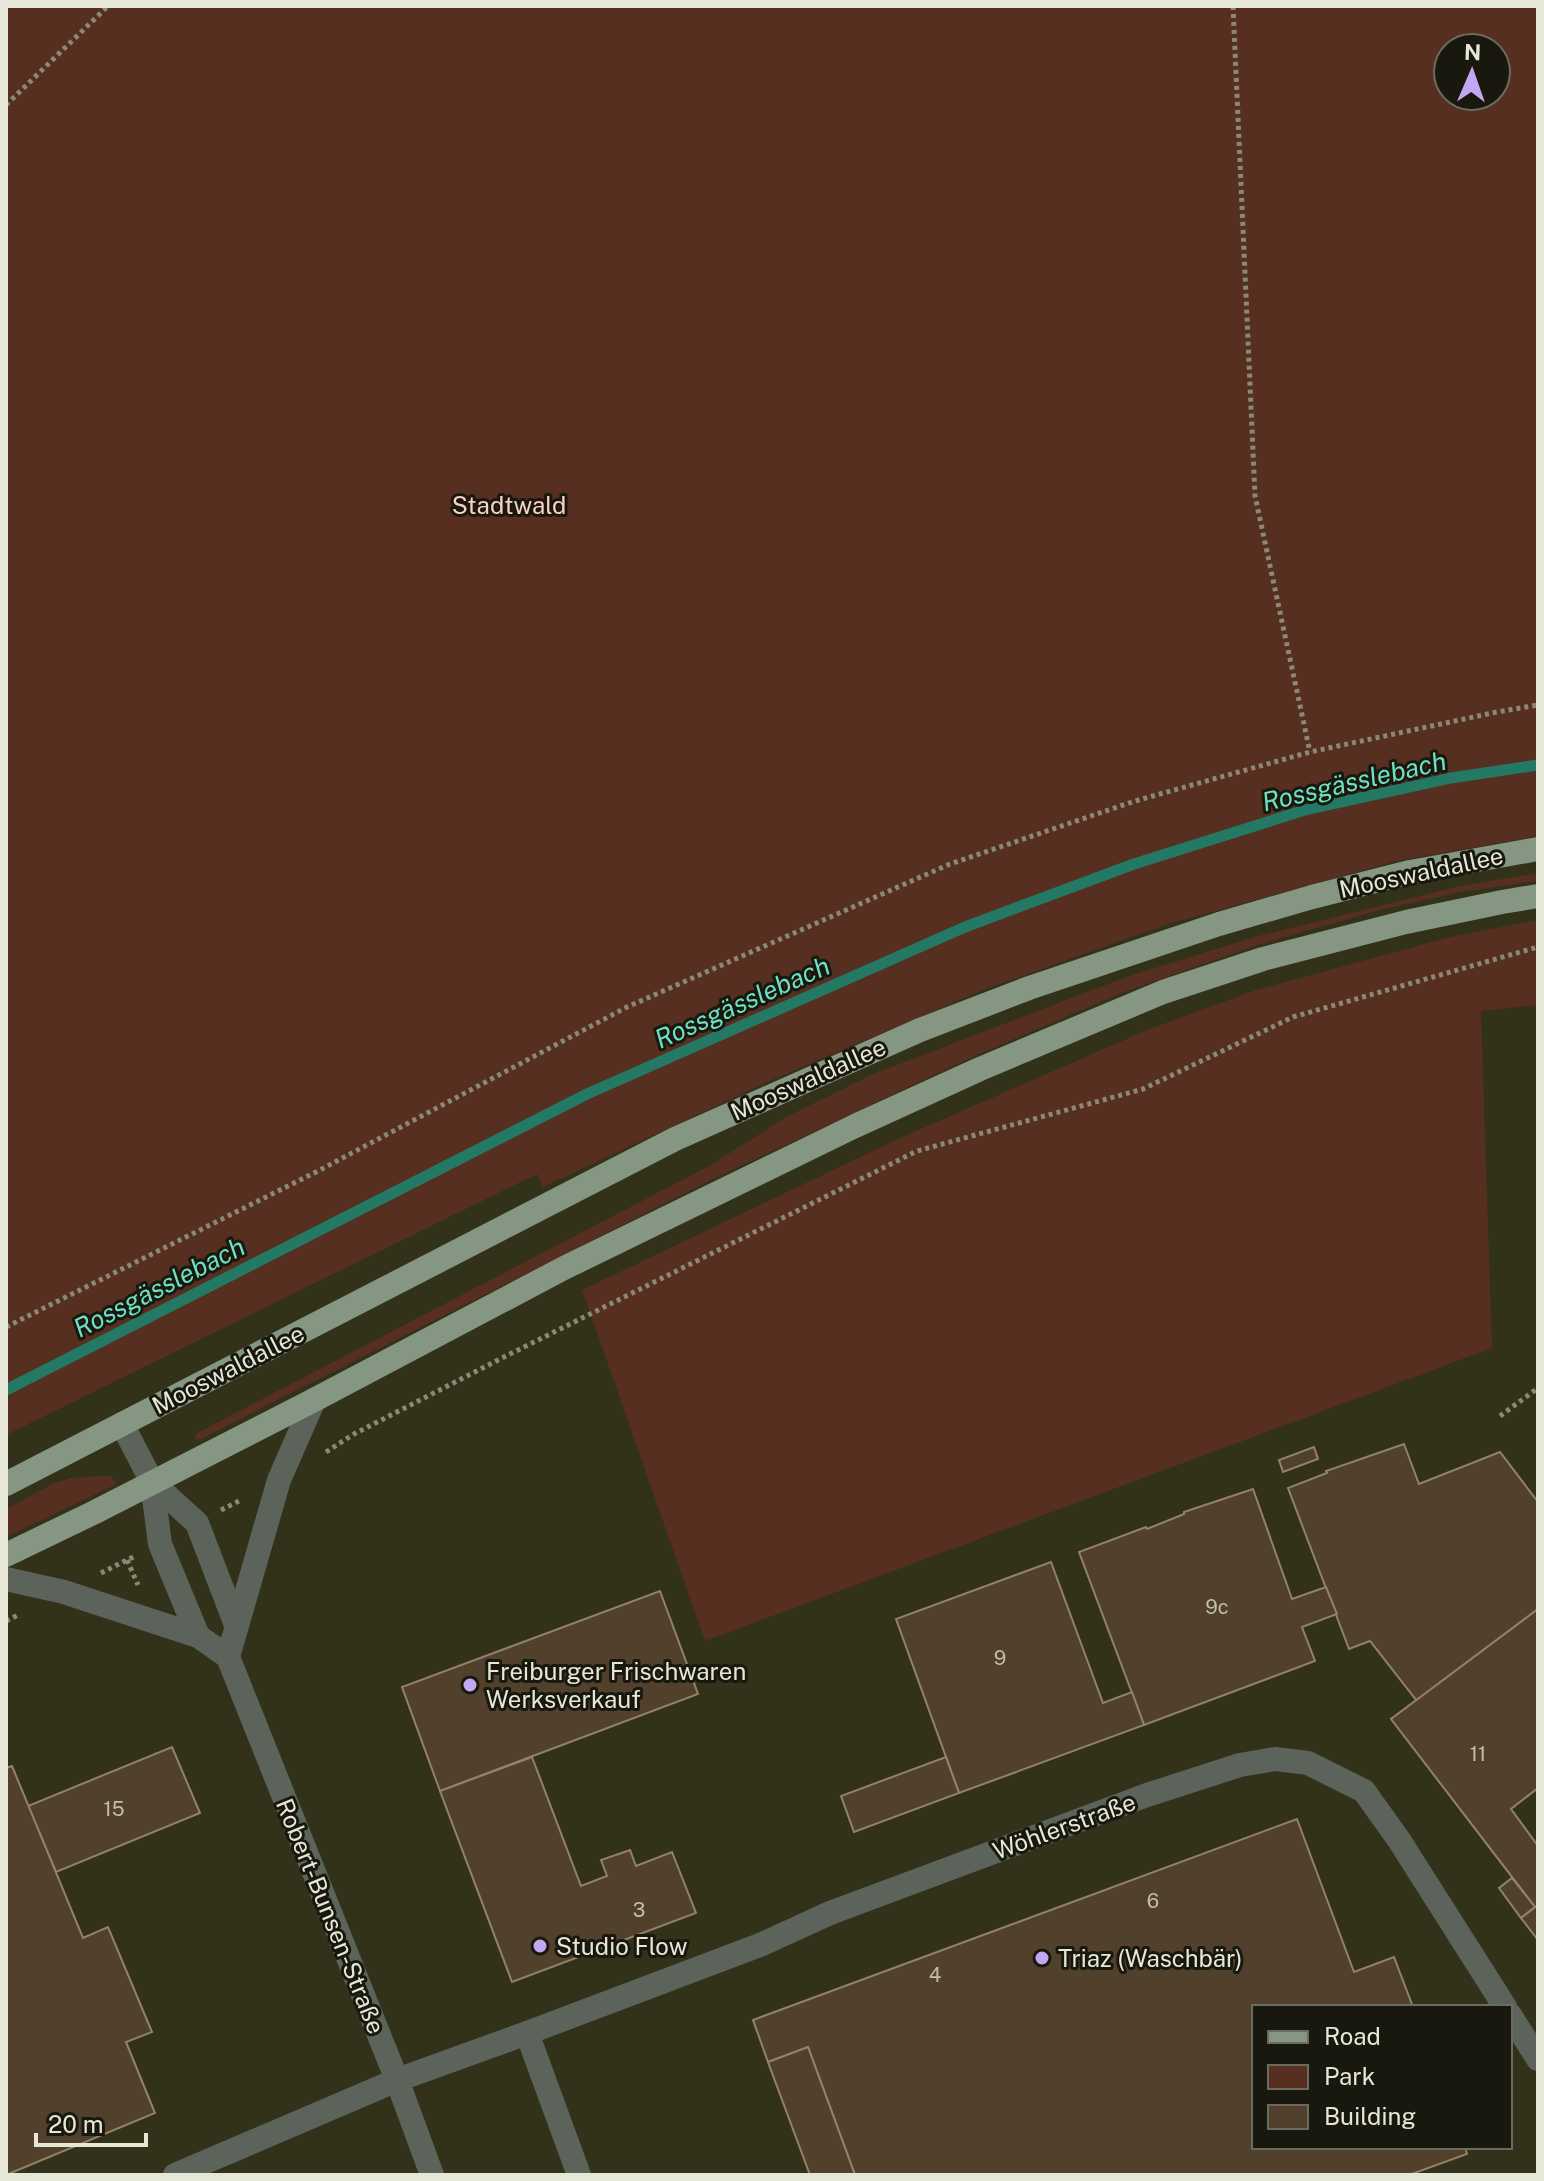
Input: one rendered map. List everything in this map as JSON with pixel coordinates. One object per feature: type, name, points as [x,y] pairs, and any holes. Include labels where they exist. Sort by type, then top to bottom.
[{"type":"main road","name":"Mooswaldallee","points":[[6,1484],[675,1139],[920,1030],[1029,988],[1219,924],[1410,872],[1538,849]]},
{"type":"main road","name":"Mooswaldallee","points":[[6,1555],[314,1400],[564,1268],[855,1126],[980,1069],[1163,992],[1263,959],[1406,922],[1538,896]]},
{"type":"street","points":[[6,1579],[64,1592],[198,1636],[228,1657],[279,1480],[314,1400]]},
{"type":"street","points":[[122,1424],[152,1482],[160,1544],[198,1636]]},
{"type":"street","points":[[152,1482],[197,1523],[236,1625]]},
{"type":"street","name":"Robert-Bunsen-Straße","points":[[228,1657],[432,2175]]},
{"type":"street","name":"Wöhlerstraße","points":[[175,2175],[397,2080],[760,1945],[830,1913],[1147,1795],[1240,1765],[1275,1759],[1308,1763],[1364,1791],[1399,1840],[1504,2005]]},
{"type":"street","points":[[1512,2018],[1538,2059]]},
{"type":"street","points":[[527,2033],[579,2175]]},
{"type":"path","points":[[6,105],[108,6]]},
{"type":"path","points":[[1233,6],[1255,496],[1310,752]]},
{"type":"path","points":[[6,1327],[316,1172],[641,1000],[950,864],[1135,801],[1310,752],[1538,705]]},
{"type":"path","points":[[197,1523],[279,1480],[354,1434],[917,1151],[1143,1089],[1293,1017],[1538,947]]},
{"type":"path","points":[[1500,1416],[1538,1388]]},
{"type":"path","points":[[64,1592],[160,1544]]},
{"type":"green space","name":"Stadtwald","points":[[6,6],[1538,6],[1538,836],[1397,861],[1168,924],[983,990],[767,1082],[543,1187],[537,1174],[6,1435]],"holes":[[[1518,766],[1519,770],[1452,780],[1306,812],[1136,865],[1134,862],[1304,809],[1450,776]]]},
{"type":"green space","points":[[1538,873],[1538,881],[1461,892],[1380,910],[1261,944],[1124,992],[979,1054],[713,1179],[201,1439],[195,1439],[197,1433],[709,1166],[788,1116],[873,1074],[1129,976],[1258,936],[1460,886]]},
{"type":"green space","points":[[1538,920],[1538,1005],[1481,1011],[1492,1348],[705,1641],[582,1290],[900,1138],[1147,1030],[1256,990],[1450,937]]},
{"type":"green space","points":[[110,1476],[117,1484],[6,1537],[6,1509],[52,1484],[71,1478]]},
{"type":"building","points":[[1404,1444],[1419,1484],[1500,1452],[1538,1502],[1538,1609],[1417,1701],[1370,1641],[1349,1649],[1288,1488],[1326,1471]]},
{"type":"building","points":[[1314,1447],[1318,1459],[1283,1472],[1279,1460]]},
{"type":"building","points":[[1253,1489],[1292,1599],[1326,1587],[1337,1614],[1302,1627],[1315,1661],[1144,1725],[1079,1552]]},
{"type":"building","points":[[1051,1562],[1103,1703],[1132,1692],[1144,1725],[959,1793],[896,1619]]},
{"type":"building","points":[[660,1591],[698,1694],[440,1791],[402,1687]]},
{"type":"building","points":[[1538,1609],[1538,1788],[1511,1809],[1538,1846],[1538,1905],[1535,1907],[1391,1719]]},
{"type":"building","points":[[172,1747],[200,1813],[56,1872],[28,1806]]},
{"type":"building","points":[[532,1757],[581,1886],[607,1876],[601,1860],[630,1850],[636,1866],[672,1852],[696,1913],[512,1982],[440,1791]]},
{"type":"building","points":[[946,1757],[959,1793],[854,1832],[841,1796]]},
{"type":"building","points":[[12,1766],[83,1938],[108,1927],[152,2032],[126,2042],[155,2113],[6,2175],[6,1768]]},
{"type":"building","points":[[1297,1819],[1354,1972],[1394,1957],[1412,2005],[1252,2005],[1252,2149],[1466,2149],[1467,2154],[1409,2175],[855,2175],[808,2047],[768,2062],[753,2020]]},
{"type":"building","points":[[1512,1878],[1535,1907],[1521,1918],[1499,1888]]},
{"type":"building","points":[[1538,1905],[1538,1940],[1521,1918]]},
{"type":"building","points":[[808,2047],[855,2175],[810,2175],[768,2062]]},
{"type":"waterway","name":"Rossgässlebach","points":[[6,1390],[587,1094],[965,927],[1134,864],[1305,810],[1451,778],[1538,765]]},
{"type":"place","name":"Freiburger Frischwaren Werksverkauf","points":[[470,1685]]},
{"type":"place","name":"Studio Flow","points":[[540,1946]]},
{"type":"place","name":"Triaz (Waschbär)","points":[[1042,1958]]}]
